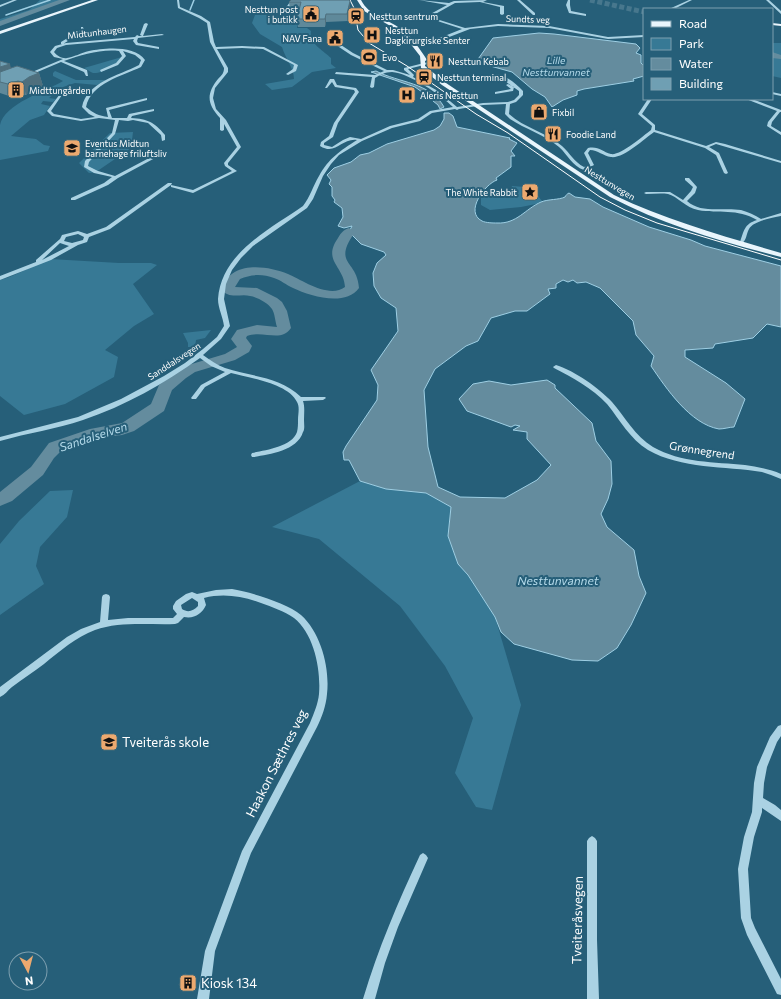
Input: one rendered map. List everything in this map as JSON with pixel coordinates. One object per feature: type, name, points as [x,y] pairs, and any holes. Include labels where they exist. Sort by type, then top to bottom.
[{"type":"main road","points":[[0,28],[40,16],[79,0]]},
{"type":"main road","points":[[0,33],[96,0]]},
{"type":"main road","points":[[359,0],[365,11],[397,27],[413,42],[422,56],[424,64]]},
{"type":"main road","name":"Nesttunvegen","points":[[424,64],[426,70],[482,107]]},
{"type":"main road","name":"Nesttunvegen","points":[[424,64],[482,107],[612,196],[637,209],[685,226],[781,254]]},
{"type":"main road","name":"Nesttunvegen","points":[[685,226],[781,254]]},
{"type":"street","points":[[0,6],[16,0]]},
{"type":"street","points":[[0,278],[58,255],[76,244],[85,241],[87,236],[108,228],[153,195],[172,185],[193,192],[234,171],[229,169],[226,164],[226,160],[237,151],[239,147],[222,116],[214,109],[211,98],[213,88],[226,70],[225,65],[212,42],[210,23],[179,7],[178,0]]},
{"type":"street","points":[[287,10],[291,2],[303,0]]},
{"type":"street","points":[[420,0],[448,5]]},
{"type":"street","points":[[481,2],[486,0]]},
{"type":"street","points":[[518,0],[534,14]]},
{"type":"street","points":[[569,0],[568,5],[570,12],[585,15]]},
{"type":"street","points":[[673,8],[691,0]]},
{"type":"street","points":[[767,0],[781,13]]},
{"type":"street","points":[[464,29],[427,17],[454,2],[481,2],[502,6],[502,14]]},
{"type":"street","name":"Midtunhaugen","points":[[146,24],[140,36],[135,41],[137,44],[158,48]]},
{"type":"street","name":"Sundts veg","points":[[413,42],[443,38],[464,29],[498,25],[561,28],[608,38],[643,36]]},
{"type":"street","points":[[62,44],[62,42],[83,30],[82,28]]},
{"type":"street","name":"Midtunhaugen","points":[[87,76],[86,71],[63,60],[52,52],[62,44],[162,35]]},
{"type":"street","points":[[331,40],[384,72]]},
{"type":"street","points":[[216,48],[252,47],[268,49],[296,65],[295,70],[288,74]]},
{"type":"street","name":"Midtunhaugen","points":[[101,71],[122,60],[124,56],[120,50]]},
{"type":"street","name":"Midtunhaugen","points":[[20,77],[63,60],[95,51],[120,50],[140,56],[144,60],[143,63],[136,68],[105,82],[91,91],[85,100],[84,107],[88,111],[100,117],[151,123],[163,135],[163,140]]},
{"type":"street","points":[[424,64],[407,68],[406,70],[457,109]]},
{"type":"street","name":"Nesttunvegen","points":[[415,66],[426,70]]},
{"type":"street","points":[[372,87],[373,78],[384,72],[396,72],[424,84]]},
{"type":"street","points":[[336,73],[376,76]]},
{"type":"street","points":[[341,74],[371,75]]},
{"type":"street","points":[[482,107],[508,104],[516,101],[522,93],[497,74],[492,75]]},
{"type":"street","points":[[496,93],[512,90],[513,88],[508,83],[498,78]]},
{"type":"street","name":"Sanddalsvegen","points":[[326,87],[331,80],[333,80],[336,86],[355,89],[357,92],[344,110],[331,136],[322,143],[322,146],[335,148],[350,138],[361,140]]},
{"type":"street","name":"Midtunhaugen","points":[[60,95],[49,111],[53,115],[81,120],[100,117]]},
{"type":"street","points":[[444,98],[451,110]]},
{"type":"street","points":[[110,119],[107,109],[146,99]]},
{"type":"street","points":[[649,100],[640,114],[654,126],[653,131]]},
{"type":"street","points":[[750,100],[780,110],[769,126],[781,134]]},
{"type":"street","points":[[508,104],[507,114],[511,118],[551,139],[568,154],[579,167],[587,168],[592,165],[586,153],[589,149],[596,148],[610,156],[618,156],[653,131]]},
{"type":"street","name":"Sanddalsvegen","points":[[451,110],[482,107]]},
{"type":"street","name":"Sanddalsvegen","points":[[0,439],[97,412],[150,386],[200,355],[219,338],[227,326],[221,299],[223,284],[229,269],[247,250],[305,207],[311,199],[321,176],[329,163],[338,154],[361,140],[391,127],[419,120],[431,112],[482,107]]},
{"type":"street","name":"Midtunhaugen","points":[[128,120],[130,115],[153,110]]},
{"type":"street","points":[[222,116],[222,130]]},
{"type":"street","points":[[116,177],[96,172],[86,165],[102,144],[114,133],[117,120]]},
{"type":"street","points":[[653,131],[706,147],[718,154],[726,173]]},
{"type":"street","points":[[706,147],[719,143],[780,162]]},
{"type":"street","points":[[73,199],[106,184],[116,177],[153,158]]},
{"type":"street","points":[[685,203],[685,198],[695,190],[694,185],[687,179]]},
{"type":"street","points":[[646,193],[670,193],[691,208],[699,210],[723,209],[745,212],[760,220]]},
{"type":"street","points":[[742,242],[749,225],[781,214]]},
{"type":"street","points":[[36,263],[64,236],[73,232],[82,233],[87,236]]},
{"type":"street","points":[[61,240],[65,244],[76,244]]},
{"type":"street","points":[[200,355],[210,363],[229,372],[269,380],[300,399],[323,398]]},
{"type":"street","name":"Grønnegrend","points":[[556,367],[592,388],[609,404],[629,431],[650,448],[659,453],[681,459],[765,470],[781,477]]},
{"type":"street","points":[[194,398],[203,386],[229,372]]},
{"type":"street","points":[[254,455],[287,446],[296,440],[301,433],[302,427],[302,408],[300,399]]},
{"type":"street","name":"Haakon Sæthres veg","points":[[182,614],[178,610],[177,605],[180,600],[192,595],[199,596],[213,592],[235,592],[265,601],[298,617],[306,625],[320,660],[323,677],[321,705],[314,724],[247,851],[210,951],[203,999]]},
{"type":"street","points":[[0,693],[6,685],[31,670],[68,640],[85,630],[104,624],[175,621],[182,614],[188,615],[200,610],[203,605],[203,600],[199,596]]},
{"type":"street","points":[[104,624],[106,597]]},
{"type":"street","points":[[781,729],[773,740],[762,767],[759,783],[759,801],[743,869],[746,918],[781,990]]},
{"type":"street","points":[[759,801],[772,808],[781,816]]},
{"type":"street","name":"Tveiteråsvegen","points":[[592,841],[590,941],[593,999]]},
{"type":"street","points":[[369,999],[378,964],[386,943],[423,858]]},
{"type":"green space","points":[[40,0],[60,0],[38,11],[0,23],[0,19],[29,10]]},
{"type":"green space","points":[[255,15],[266,15],[270,17],[285,15],[289,21],[298,23],[297,28],[307,28],[311,31],[312,40],[314,43],[331,58],[331,64],[336,68],[312,72],[292,87],[272,90],[265,84],[294,79],[294,75],[282,47],[260,34],[252,23]]},
{"type":"green space","points":[[773,43],[781,43],[781,78],[773,76]]},
{"type":"green space","points":[[122,57],[113,65],[101,72],[93,73],[84,68]]},
{"type":"green space","points":[[55,71],[76,80],[106,80],[97,85],[75,83],[63,87],[49,98],[56,99],[53,102],[43,101],[41,104],[50,106],[44,115],[30,120],[11,136],[36,139],[44,145],[50,146],[48,151],[0,160],[0,125],[3,117],[17,104],[63,81],[53,76]]},
{"type":"green space","points":[[133,132],[131,148],[96,172],[89,173],[79,163],[110,133]]},
{"type":"green space","points":[[512,186],[525,187],[528,190],[528,193],[538,196],[542,201],[536,204],[521,207],[490,210],[481,205],[481,198],[494,191],[506,193],[511,190]]},
{"type":"green space","points":[[50,259],[119,263],[151,263],[157,265],[133,284],[154,314],[134,326],[105,350],[118,357],[114,377],[65,404],[24,415],[0,396],[0,280]]},
{"type":"green space","points":[[211,330],[205,338],[196,340],[195,347],[188,347],[188,343],[183,333]]},
{"type":"green space","points":[[360,481],[386,489],[426,493],[451,507],[448,536],[458,564],[468,575],[495,617],[521,705],[492,810],[476,807],[455,773],[473,718],[445,666],[400,606],[319,539],[272,527]]},
{"type":"green space","points":[[73,490],[67,517],[40,547],[36,566],[44,584],[0,615],[0,544],[19,521],[50,491]]},
{"type":"water","name":"Lille Nesttunvannet","points":[[539,33],[636,44],[640,48],[636,53],[641,55],[643,76],[633,79],[634,81],[577,91],[577,95],[563,100],[552,107],[545,97],[532,89],[512,72],[476,62],[493,38]]},
{"type":"water","points":[[376,71],[422,88],[438,99],[444,107],[440,109],[433,100],[415,87],[371,72]]},
{"type":"water","name":"Nesttunvannet","points":[[444,113],[449,113],[453,116],[457,127],[510,138],[509,139],[517,143],[511,151],[515,156],[511,156],[511,167],[496,178],[497,180],[482,192],[478,199],[475,211],[477,217],[482,221],[488,223],[504,223],[515,219],[541,202],[563,198],[569,193],[575,197],[590,199],[603,207],[649,227],[705,246],[781,266],[781,327],[767,324],[753,338],[715,344],[713,348],[685,350],[685,357],[726,383],[745,399],[734,427],[719,429],[708,426],[689,413],[671,394],[651,366],[654,356],[636,335],[633,321],[600,288],[586,282],[577,283],[573,280],[568,282],[563,280],[556,284],[556,288],[548,289],[550,294],[527,311],[515,311],[491,318],[478,341],[466,346],[435,369],[424,390],[428,447],[438,487],[460,497],[505,498],[537,480],[551,465],[527,439],[527,432],[513,430],[520,426],[515,425],[511,427],[467,411],[459,399],[473,384],[489,381],[511,385],[547,380],[555,385],[555,388],[592,423],[596,441],[611,461],[612,484],[608,499],[601,514],[607,527],[634,550],[639,576],[646,593],[631,625],[617,648],[598,661],[572,660],[514,644],[501,632],[495,617],[468,575],[458,564],[448,536],[451,507],[426,493],[386,489],[360,481],[349,460],[344,460],[343,452],[346,446],[377,400],[378,385],[371,370],[398,331],[396,308],[381,298],[374,286],[373,273],[377,263],[386,255],[384,252],[361,244],[349,232],[352,226],[344,228],[338,226],[343,217],[342,208],[334,202],[335,200],[332,196],[332,187],[329,184],[331,180],[327,175],[334,168],[351,162],[360,155],[369,153],[387,144],[434,130],[440,126],[444,119]]},
{"type":"building","points":[[291,0],[350,1],[347,14],[326,14],[325,19],[297,19],[301,2],[289,2]]},
{"type":"building","points":[[0,61],[10,64],[0,67]]},
{"type":"building","points":[[17,66],[39,73],[22,82],[18,81],[8,84],[0,82],[0,72]]},
{"type":"building","name":"Kiosk 134","points":[[185,974],[195,978],[190,989],[179,985]]},
{"type":"waterway","points":[[6,15],[50,0]]},
{"type":"waterway","points":[[0,24],[66,0]]},
{"type":"waterway","points":[[190,10],[194,0]]},
{"type":"waterway","points":[[773,55],[779,57]]},
{"type":"waterway","name":"Sandalselven","points":[[0,500],[6,497],[37,471],[48,454],[55,447],[96,433],[122,430],[128,427],[158,407],[165,388],[181,375],[190,369],[230,357],[244,349],[245,346],[238,339],[242,333],[259,329],[278,332],[284,328],[280,311],[277,305],[272,301],[252,291],[235,292],[228,289],[231,281],[236,276],[251,271],[260,271],[284,277],[298,285],[327,294],[341,294],[347,292],[352,288],[351,280],[347,271],[340,263],[338,254],[341,243],[349,232]]},
{"type":"tunnel","points":[[590,0],[643,12]]},
{"type":"tram line","points":[[350,0],[354,8],[358,30],[369,43],[407,66],[476,114],[508,133],[600,197],[625,210],[657,223],[781,260]]},
{"type":"place","name":"Nesttun post i butikk","points":[[311,14]]},
{"type":"place","name":"Nesttun sentrum","points":[[356,16]]},
{"type":"place","name":"Nesttun Dagkirurgiske Senter","points":[[372,35]]},
{"type":"place","name":"NAV Fana","points":[[335,38]]},
{"type":"place","name":"Evo","points":[[369,57]]},
{"type":"place","name":"Nesttun Kebab","points":[[435,61]]},
{"type":"place","name":"Nesttun terminal","points":[[424,77]]},
{"type":"place","name":"Midttungården","points":[[16,90]]},
{"type":"place","name":"Aleris Nesttun","points":[[407,95]]},
{"type":"place","name":"Fixbil","points":[[539,112]]},
{"type":"place","name":"Foodie Land","points":[[553,134]]},
{"type":"place","name":"Eventus Midtun barnehage friluftsliv","points":[[72,148]]},
{"type":"place","name":"The White Rabbit","points":[[530,192]]},
{"type":"place","name":"Tveiterås skole","points":[[109,742]]},
{"type":"place","name":"Kiosk 134","points":[[188,983]]}]
